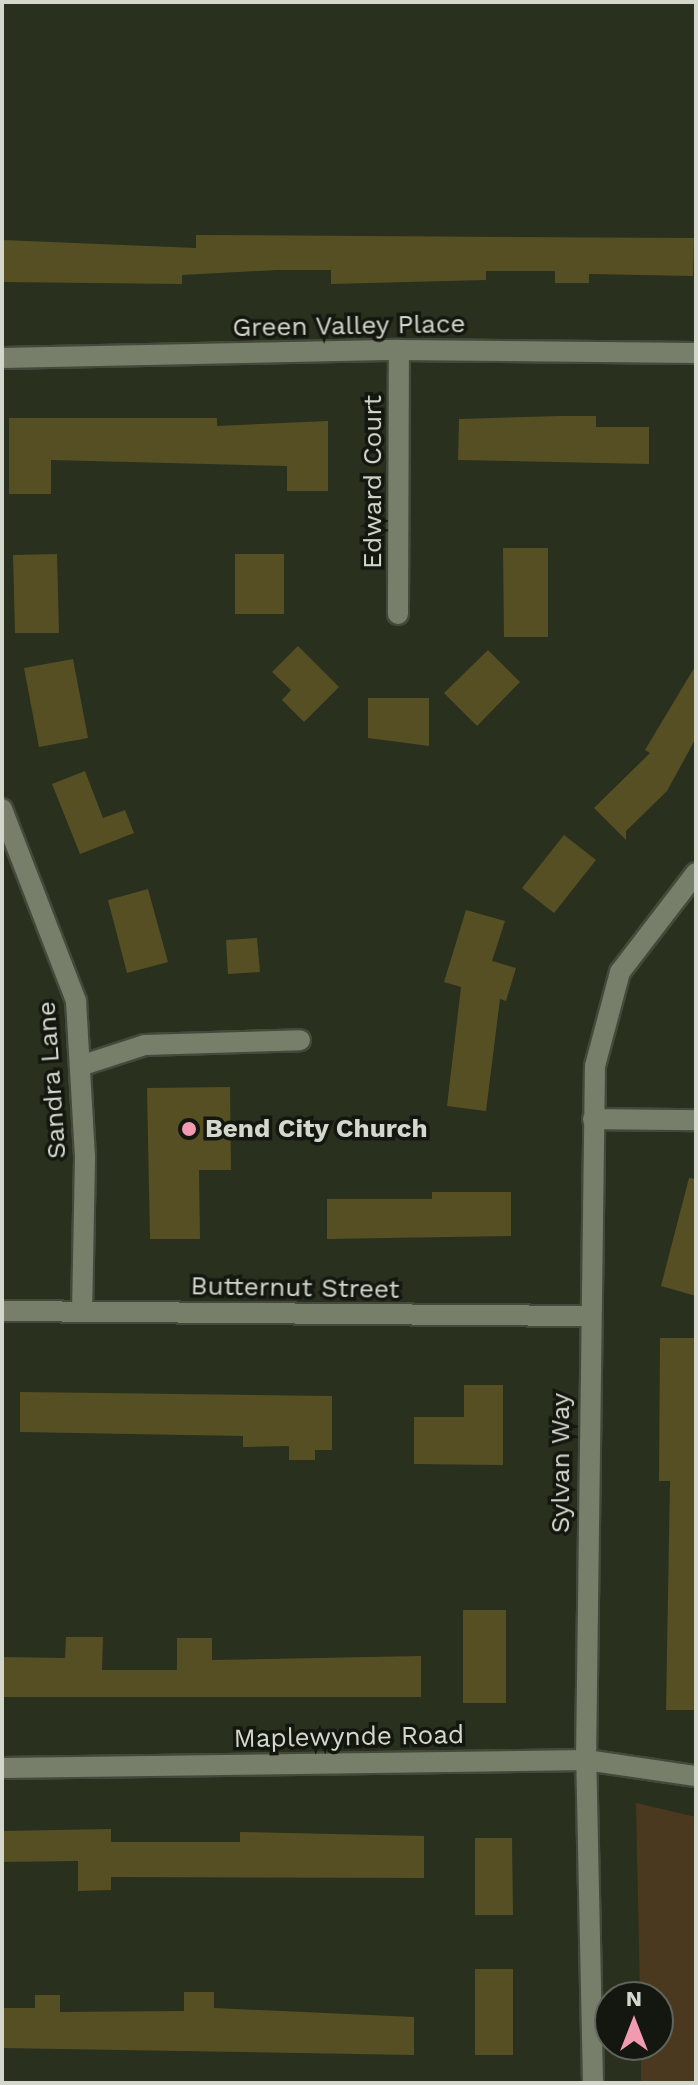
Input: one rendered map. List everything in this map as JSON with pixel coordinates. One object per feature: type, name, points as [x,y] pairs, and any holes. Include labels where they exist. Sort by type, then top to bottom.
[{"type":"street","name":"Green Valley Place","points":[[2,358],[399,350],[696,353]]},
{"type":"street","name":"Edward Court","points":[[398,614],[399,350]]},
{"type":"street","name":"Sandra Lane","points":[[2,809],[76,1001],[80,1066],[82,1312]]},
{"type":"street","name":"Sylvan Way","points":[[593,2083],[586,1760],[588,1316],[595,1066],[620,972],[696,873]]},
{"type":"street","points":[[80,1066],[145,1045],[300,1040]]},
{"type":"street","points":[[593,1119],[696,1120]]},
{"type":"street","name":"Butternut Street","points":[[2,1311],[588,1316]]},
{"type":"street","name":"Maplewynde Road","points":[[2,1768],[586,1760],[696,1776]]},
{"type":"shaded area","points":[[636,1803],[696,1817],[696,2083],[641,2083],[641,2061],[674,2061],[674,1981],[640,1981]]},
{"type":"building","points":[[196,235],[694,238],[693,276],[589,274],[589,283],[555,283],[555,271],[486,271],[486,280],[331,284],[331,270],[277,270],[182,275],[182,284],[2,282],[2,240],[196,248]]},
{"type":"building","points":[[596,416],[596,427],[649,427],[649,464],[458,460],[459,419]]},
{"type":"building","points":[[9,418],[217,418],[217,426],[328,421],[328,491],[287,491],[287,466],[51,460],[51,494],[9,494]]},
{"type":"building","points":[[503,548],[548,548],[548,637],[504,637]]},
{"type":"building","points":[[57,554],[59,633],[15,633],[13,555]]},
{"type":"building","points":[[235,554],[284,554],[284,614],[235,614]]},
{"type":"building","points":[[298,646],[339,687],[304,722],[282,700],[291,690],[272,672]]},
{"type":"building","points":[[488,650],[520,682],[477,726],[444,693]]},
{"type":"building","points":[[73,659],[88,738],[39,747],[24,668]]},
{"type":"building","points":[[696,665],[696,738],[667,791],[626,831],[626,840],[594,808],[650,753],[645,750]]},
{"type":"building","points":[[368,698],[429,698],[429,746],[368,738]]},
{"type":"building","points":[[85,771],[103,818],[125,810],[134,833],[80,854],[52,784]]},
{"type":"building","points":[[564,835],[596,860],[554,913],[522,888]]},
{"type":"building","points":[[148,889],[168,962],[127,973],[108,900]]},
{"type":"building","points":[[466,910],[505,921],[492,961],[516,968],[506,1001],[500,999],[486,1111],[447,1106],[461,987],[444,982]]},
{"type":"building","points":[[257,938],[260,972],[228,974],[226,940]]},
{"type":"building","name":"Bend City Church","points":[[230,1087],[231,1170],[199,1170],[200,1239],[150,1239],[147,1088]]},
{"type":"building","points":[[689,1178],[696,1179],[696,1296],[661,1286]]},
{"type":"building","points":[[432,1192],[511,1192],[511,1236],[327,1239],[327,1199],[432,1199]]},
{"type":"building","points":[[660,1338],[696,1338],[696,1710],[666,1710],[670,1481],[659,1481]]},
{"type":"building","points":[[464,1385],[503,1385],[503,1465],[414,1464],[414,1417],[464,1417]]},
{"type":"building","points":[[20,1392],[332,1396],[332,1450],[315,1450],[315,1460],[289,1460],[289,1446],[243,1447],[243,1436],[20,1432]]},
{"type":"building","points":[[463,1610],[506,1610],[506,1703],[463,1703]]},
{"type":"building","points":[[66,1637],[103,1637],[102,1670],[177,1670],[177,1638],[212,1638],[212,1660],[421,1656],[421,1697],[2,1697],[2,1657],[65,1658]]},
{"type":"building","points":[[111,1829],[111,1842],[240,1842],[240,1832],[424,1836],[424,1878],[111,1877],[111,1890],[78,1891],[78,1861],[2,1862],[2,1831]]},
{"type":"building","points":[[475,1838],[512,1838],[513,1915],[475,1915]]},
{"type":"building","points":[[475,1969],[513,1969],[513,2055],[475,2055]]},
{"type":"building","points":[[184,1992],[214,1992],[214,2008],[414,2017],[414,2055],[2,2048],[2,2008],[35,2008],[35,1995],[60,1995],[60,2012],[184,2011]]},
{"type":"place","name":"Bend City Church","points":[[189,1129]]}]
